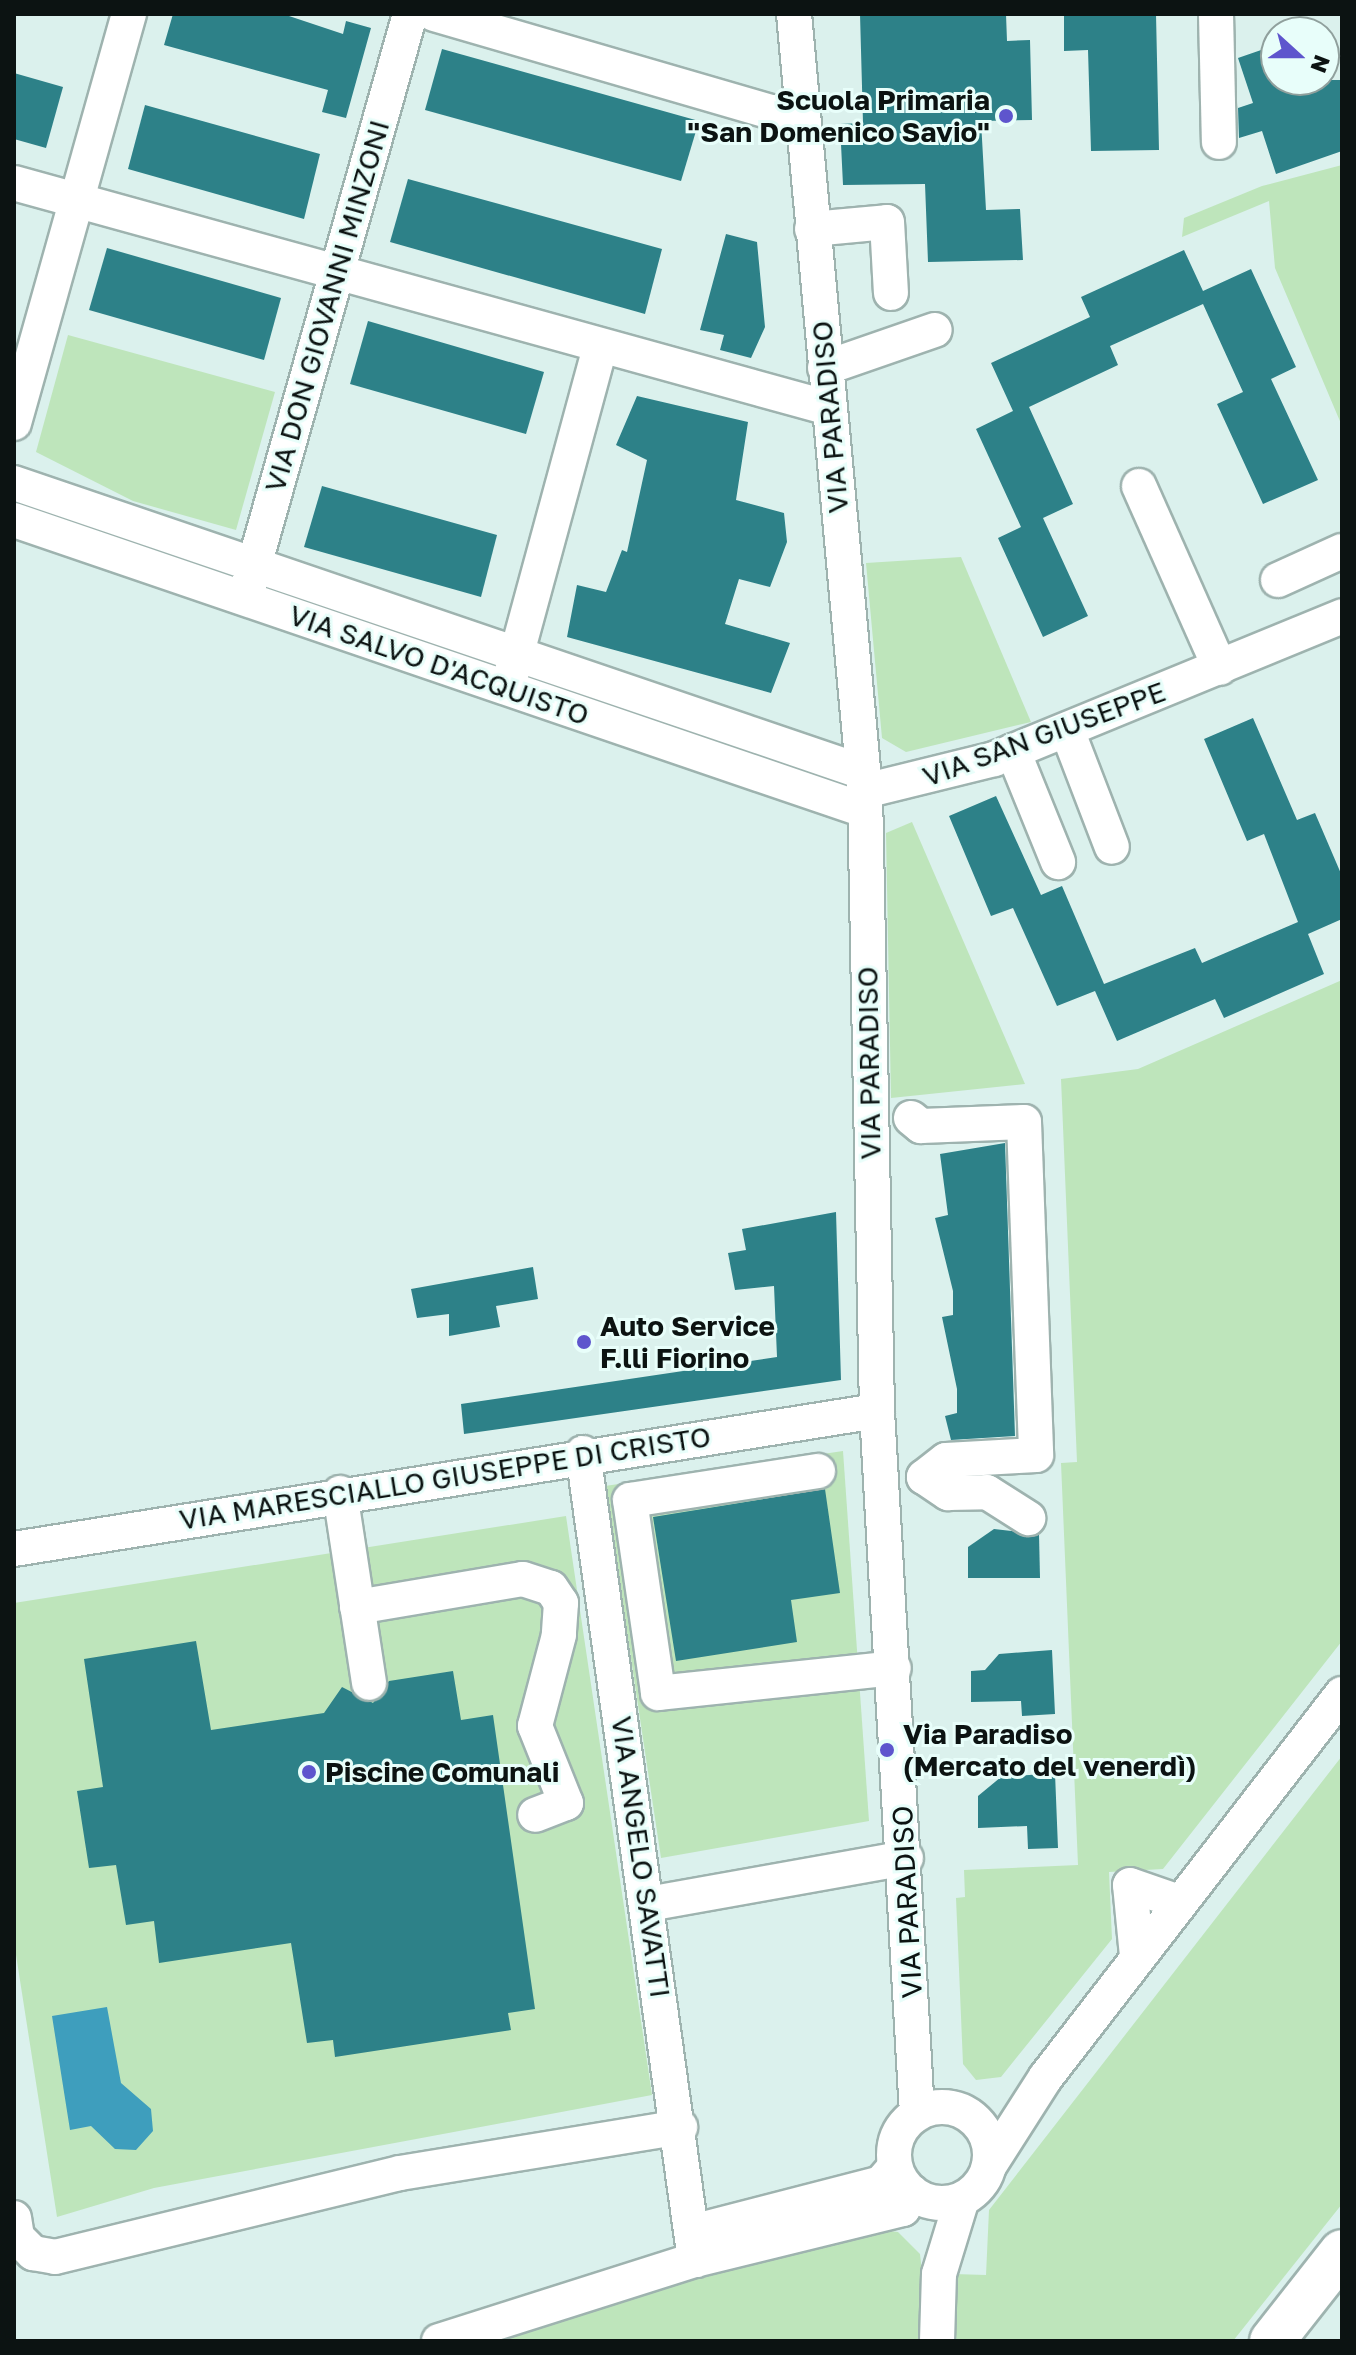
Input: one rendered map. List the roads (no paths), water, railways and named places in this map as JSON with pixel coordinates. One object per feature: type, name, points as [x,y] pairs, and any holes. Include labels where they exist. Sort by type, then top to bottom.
[{"type":"highway","points":[[1272,2341],[1342,2252]]},
{"type":"street","points":[[14,423],[129,14]]},
{"type":"street","name":"VIA DON GIOVANNI MINZONI","points":[[245,599],[410,14]]},
{"type":"street","points":[[434,14],[772,112],[802,114]]},
{"type":"street","name":"VIA PARADISO","points":[[794,14],[864,791],[877,1411],[906,1858],[917,2114]]},
{"type":"street","points":[[1216,14],[1219,142]]},
{"type":"street","points":[[14,183],[829,408]]},
{"type":"street","points":[[812,229],[887,222],[891,293]]},
{"type":"street","points":[[825,368],[935,330]]},
{"type":"street","points":[[506,688],[518,654],[600,347]]},
{"type":"street","name":"VIA SALVO D'ACQUISTO","points":[[14,483],[518,654],[864,791]]},
{"type":"street","points":[[1139,486],[1220,668]]},
{"type":"street","name":"VIA SALVO D'ACQUISTO","points":[[14,520],[506,688],[864,791]]},
{"type":"street","points":[[1278,580],[1342,551]]},
{"type":"street","name":"VIA SAN GIUSEPPE","points":[[864,791],[941,776],[1013,751],[1342,616]]},
{"type":"street","points":[[1067,730],[1112,847]]},
{"type":"street","points":[[1013,751],[1058,862]]},
{"type":"street","points":[[870,1119],[911,1118],[922,1109],[988,1104]]},
{"type":"street","points":[[911,1118],[921,1126],[1023,1108],[1036,1455],[946,1460],[924,1477]]},
{"type":"street","name":"VIA MARESCIALLO GIUSEPPE DI CRISTO","points":[[14,1549],[583,1453],[877,1411]]},
{"type":"street","points":[[723,1433],[729,1484]]},
{"type":"street","name":"VIA ANGELO SAVATTI","points":[[583,1453],[680,2127],[694,2246]]},
{"type":"street","points":[[818,1471],[630,1500],[658,1693],[894,1668]]},
{"type":"street","points":[[880,1479],[1004,1474]]},
{"type":"street","points":[[924,1477],[948,1493],[987,1492],[1028,1518]]},
{"type":"street","points":[[340,1493],[369,1683]]},
{"type":"street","points":[[357,1607],[523,1579],[551,1588],[561,1603],[559,1635],[535,1726],[566,1803],[535,1815]]},
{"type":"street","points":[[937,2341],[939,2274],[962,2199],[989,2166],[1046,2077],[1137,1956],[1342,1694]]},
{"type":"street","points":[[648,1904],[906,1858]]},
{"type":"street","points":[[1137,1956],[1130,1885],[1179,1902]]},
{"type":"street","points":[[439,2341],[694,2246],[903,2209],[903,2179],[897,2137],[917,2114],[942,2107],[967,2114],[1012,2103],[1046,2077]]},
{"type":"street","points":[[967,2114],[986,2137],[989,2166]]},
{"type":"street","points":[[14,2218],[17,2237],[33,2253],[55,2257],[400,2173],[680,2127]]},
{"type":"street","points":[[903,2179],[935,2203],[962,2199]]},
{"type":"street","points":[[903,2179],[939,2274]]},
{"type":"water","points":[[107,2007],[121,2083],[151,2109],[153,2131],[136,2150],[115,2149],[91,2126],[70,2130],[52,2016]]},
{"type":"place","name":"Scuola Primaria \"San Domenico Savio\"","points":[[1006,116]]},
{"type":"place","name":"Auto Service F.lli Fiorino","points":[[584,1342]]},
{"type":"place","name":"Via Paradiso (Mercato del venerdì)","points":[[887,1750]]},
{"type":"place","name":"Piscine Comunali","points":[[309,1772]]}]
